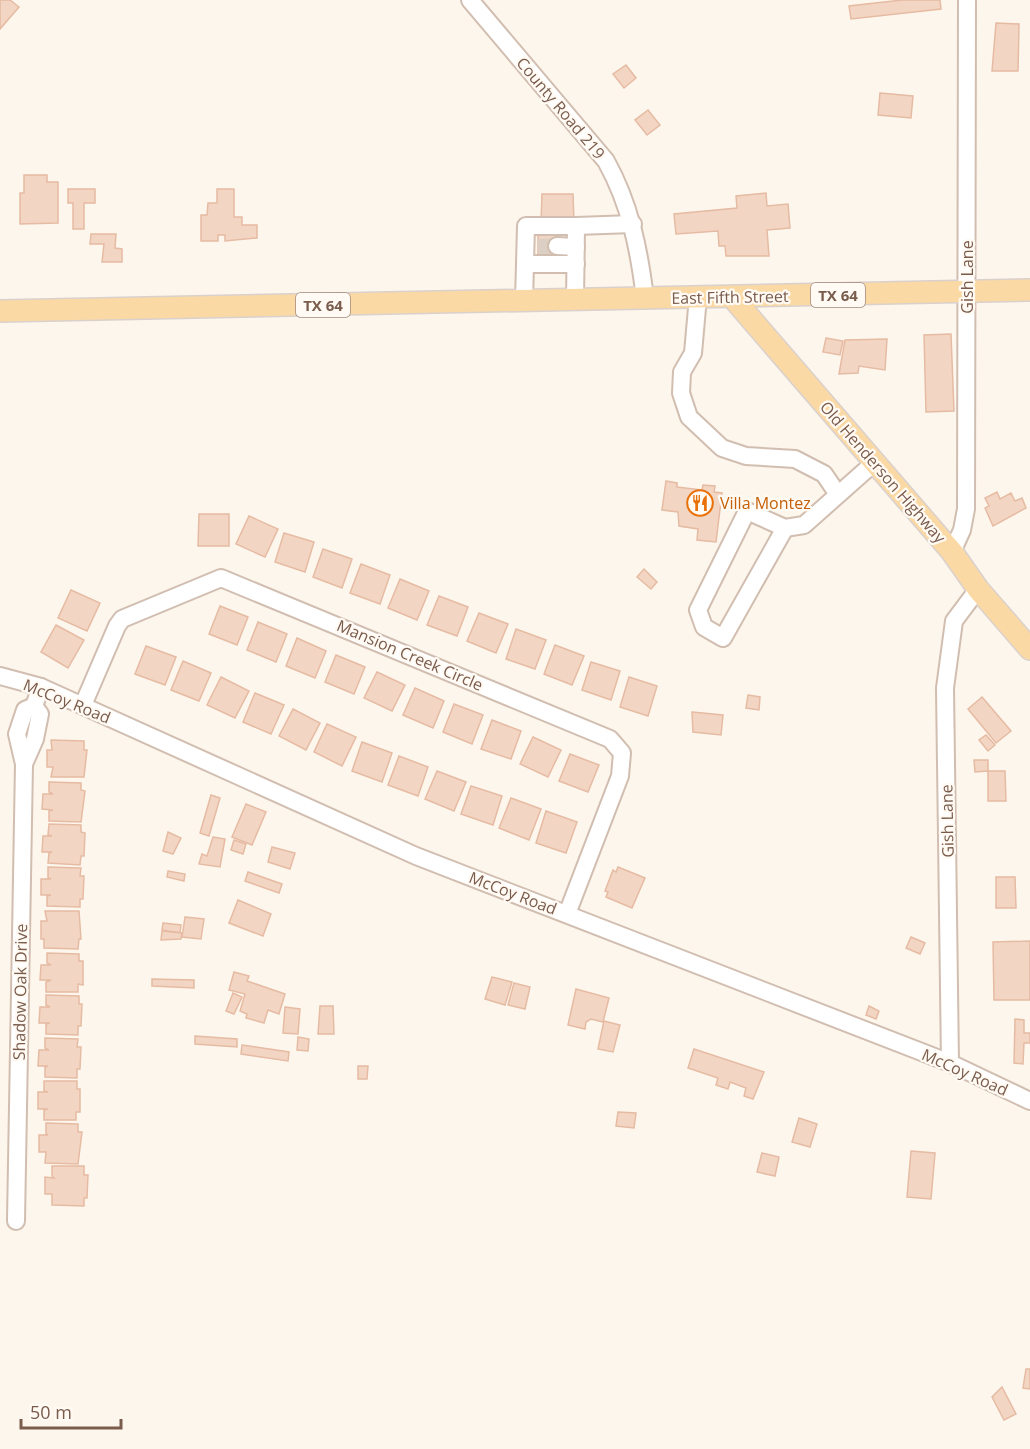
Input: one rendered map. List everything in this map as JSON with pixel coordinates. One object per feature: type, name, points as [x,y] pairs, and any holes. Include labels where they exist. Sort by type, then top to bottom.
[{"type":"main road","name":"East Fifth Street","points":[[645,298],[1030,290]]},
{"type":"main road","name":"Old Henderson Highway","points":[[732,297],[952,552],[978,589],[1030,649]]},
{"type":"main road","name":"TX 64","points":[[0,311],[645,298]]},
{"type":"street","name":"County Road 219","points":[[470,0],[606,161],[616,179],[633,224],[645,298]]},
{"type":"street","name":"Gish Lane","points":[[952,552],[962,530],[966,509],[967,0]]},
{"type":"street","points":[[524,301],[529,252],[526,226],[633,224]]},
{"type":"street","points":[[575,300],[576,226]]},
{"type":"street","points":[[557,246],[576,256]]},
{"type":"street","points":[[529,252],[576,256]]},
{"type":"street","points":[[698,297],[693,353],[682,372],[681,393],[689,417],[722,448],[746,456],[795,459],[824,474],[837,493]]},
{"type":"street","points":[[785,528],[723,638],[704,627],[698,610],[747,511],[785,528],[804,525],[837,493],[875,462]]},
{"type":"street","name":"Mansion Creek Circle","points":[[83,705],[122,619],[221,578],[610,739],[622,753],[620,776],[567,914]]},
{"type":"street","name":"Gish Lane","points":[[950,1063],[945,688],[954,621],[978,589]]},
{"type":"street","name":"McCoy Road","points":[[0,676],[41,687],[83,705],[416,856],[950,1063],[1030,1101]]},
{"type":"street","name":"Shadow Oak Drive","points":[[16,1221],[24,764],[35,739],[40,714],[34,706],[41,687]]},
{"type":"building","points":[[0,0],[10,0],[19,7],[0,29]]},
{"type":"building","points":[[902,0],[940,0],[941,9],[851,19],[849,6]]},
{"type":"building","points":[[996,23],[1019,24],[1018,71],[992,71]]},
{"type":"building","points":[[626,65],[636,78],[624,88],[613,74]]},
{"type":"building","points":[[880,93],[913,96],[911,118],[878,115]]},
{"type":"building","points":[[648,110],[660,125],[647,135],[635,120]]},
{"type":"building","points":[[24,175],[47,175],[47,182],[58,182],[58,223],[20,224],[20,193],[24,193]]},
{"type":"building","points":[[68,189],[95,189],[95,203],[84,203],[84,229],[73,229],[73,203],[68,203]]},
{"type":"building","points":[[217,189],[234,189],[234,217],[242,217],[242,225],[257,225],[257,238],[225,241],[225,235],[218,235],[218,241],[201,241],[201,215],[207,215],[208,203],[217,203]]},
{"type":"building","points":[[766,193],[767,206],[788,204],[790,228],[767,230],[769,256],[726,256],[725,246],[719,246],[718,231],[676,234],[674,214],[737,208],[736,196]]},
{"type":"building","points":[[542,194],[573,194],[574,223],[541,223]]},
{"type":"building","points":[[538,230],[557,231],[557,262],[538,262]]},
{"type":"building","points":[[91,234],[116,234],[115,248],[122,249],[122,262],[102,262],[104,244],[90,244]]},
{"type":"building","points":[[951,334],[954,411],[926,412],[924,335]]},
{"type":"building","points":[[826,338],[843,341],[840,355],[823,352]]},
{"type":"building","points":[[887,339],[885,370],[859,366],[858,373],[839,374],[845,340]]},
{"type":"building","points":[[666,481],[677,483],[677,487],[702,490],[703,485],[715,486],[714,492],[722,493],[716,542],[697,540],[698,529],[679,526],[678,512],[662,510]]},
{"type":"building","points":[[997,492],[1000,499],[1011,493],[1015,501],[1022,498],[1026,508],[993,526],[985,508],[989,506],[985,498]]},
{"type":"building","points":[[199,514],[229,514],[229,546],[198,546]]},
{"type":"building","points":[[249,516],[278,529],[265,557],[236,544]]},
{"type":"building","points":[[284,533],[314,542],[305,572],[275,562]]},
{"type":"building","points":[[323,549],[352,559],[342,588],[313,577]]},
{"type":"building","points":[[361,564],[390,575],[380,604],[350,593]]},
{"type":"building","points":[[644,569],[657,582],[651,589],[637,577]]},
{"type":"building","points":[[400,579],[429,591],[417,620],[388,608]]},
{"type":"building","points":[[71,590],[100,603],[87,631],[58,618]]},
{"type":"building","points":[[439,596],[468,607],[457,636],[427,625]]},
{"type":"building","points":[[220,606],[248,617],[237,645],[209,634]]},
{"type":"building","points":[[479,613],[508,624],[496,653],[467,641]]},
{"type":"building","points":[[258,622],[287,634],[276,662],[247,650]]},
{"type":"building","points":[[56,625],[84,640],[68,668],[41,652]]},
{"type":"building","points":[[516,629],[546,640],[535,669],[506,659]]},
{"type":"building","points":[[297,638],[326,651],[315,678],[286,666]]},
{"type":"building","points":[[555,645],[584,656],[572,685],[544,674]]},
{"type":"building","points":[[146,646],[176,657],[165,685],[135,674]]},
{"type":"building","points":[[336,655],[365,667],[354,694],[325,682]]},
{"type":"building","points":[[183,661],[211,673],[199,701],[171,690]]},
{"type":"building","points":[[591,662],[620,671],[611,700],[582,690]]},
{"type":"building","points":[[377,672],[405,685],[392,711],[364,698]]},
{"type":"building","points":[[221,677],[249,691],[235,718],[207,705]]},
{"type":"building","points":[[629,677],[657,686],[648,716],[620,707]]},
{"type":"building","points":[[415,688],[444,701],[433,728],[403,715]]},
{"type":"building","points":[[255,693],[284,705],[271,734],[243,722]]},
{"type":"building","points":[[748,695],[760,697],[759,710],[746,708]]},
{"type":"building","points":[[982,697],[1011,731],[996,743],[968,709]]},
{"type":"building","points":[[454,704],[483,715],[472,744],[443,732]]},
{"type":"building","points":[[293,709],[320,723],[306,750],[279,736]]},
{"type":"building","points":[[692,712],[723,715],[721,735],[693,732]]},
{"type":"building","points":[[492,720],[521,731],[511,759],[481,749]]},
{"type":"building","points":[[327,724],[356,737],[342,766],[314,752]]},
{"type":"building","points":[[986,735],[995,745],[988,751],[979,740]]},
{"type":"building","points":[[533,737],[561,750],[548,777],[520,764]]},
{"type":"building","points":[[51,740],[84,741],[84,750],[87,750],[84,777],[51,777],[53,767],[47,767],[47,750],[52,750]]},
{"type":"building","points":[[362,742],[392,753],[382,782],[352,771]]},
{"type":"building","points":[[570,754],[599,765],[588,792],[559,781]]},
{"type":"building","points":[[399,756],[428,767],[418,796],[388,785]]},
{"type":"building","points":[[974,760],[988,760],[988,771],[975,772]]},
{"type":"building","points":[[437,771],[466,782],[454,811],[425,799]]},
{"type":"building","points":[[988,771],[1005,771],[1006,801],[988,801]]},
{"type":"building","points":[[49,782],[81,783],[81,790],[85,791],[81,822],[49,821],[49,811],[53,810],[42,809],[43,794],[53,794],[49,792]]},
{"type":"building","points":[[471,786],[502,796],[493,825],[461,814]]},
{"type":"building","points":[[211,795],[220,798],[209,836],[200,833]]},
{"type":"building","points":[[511,798],[541,809],[529,840],[499,828]]},
{"type":"building","points":[[246,804],[266,812],[252,845],[232,837]]},
{"type":"building","points":[[546,811],[577,822],[566,853],[536,843]]},
{"type":"building","points":[[49,824],[81,825],[81,832],[85,833],[84,856],[81,856],[80,865],[48,863],[49,853],[52,852],[42,852],[43,836],[52,836],[48,835]]},
{"type":"building","points":[[168,832],[181,838],[173,854],[163,851]]},
{"type":"building","points":[[213,837],[225,839],[220,867],[199,864],[202,854],[207,856]]},
{"type":"building","points":[[234,840],[246,844],[243,854],[231,850]]},
{"type":"building","points":[[272,847],[295,853],[290,869],[268,862]]},
{"type":"building","points":[[48,867],[81,868],[80,876],[84,876],[83,899],[80,899],[80,907],[47,906],[47,896],[51,895],[41,895],[41,879],[51,879],[48,878]]},
{"type":"building","points":[[618,867],[645,878],[632,908],[606,897],[608,892],[605,891],[613,870],[616,872]]},
{"type":"building","points":[[168,871],[185,874],[184,881],[167,877]]},
{"type":"building","points":[[248,872],[282,884],[279,893],[245,881]]},
{"type":"building","points":[[996,877],[1015,877],[1016,908],[996,908]]},
{"type":"building","points":[[238,900],[271,914],[263,936],[229,923]]},
{"type":"building","points":[[45,911],[79,911],[81,939],[79,939],[78,949],[44,948],[44,939],[41,939],[41,921],[47,921]]},
{"type":"building","points":[[185,917],[204,919],[201,939],[182,937]]},
{"type":"building","points":[[163,923],[181,925],[180,933],[162,930]]},
{"type":"building","points":[[162,931],[182,933],[181,939],[161,940]]},
{"type":"building","points":[[911,937],[925,943],[920,954],[906,948]]},
{"type":"building","points":[[1030,941],[1030,1000],[994,1000],[993,942]]},
{"type":"building","points":[[47,953],[79,954],[79,961],[83,961],[83,985],[78,984],[78,992],[46,992],[46,982],[51,980],[40,980],[41,965],[51,965],[47,963]]},
{"type":"building","points":[[234,972],[249,976],[247,981],[285,994],[279,1014],[268,1010],[264,1023],[246,1018],[247,1014],[240,1011],[245,994],[229,990]]},
{"type":"building","points":[[492,977],[512,982],[505,1005],[485,999]]},
{"type":"building","points":[[152,979],[194,980],[194,988],[152,986]]},
{"type":"building","points":[[514,983],[530,987],[525,1009],[508,1005]]},
{"type":"building","points":[[576,989],[609,998],[603,1022],[591,1019],[586,1022],[585,1029],[568,1025]]},
{"type":"building","points":[[233,993],[242,997],[234,1014],[226,1011]]},
{"type":"building","points":[[46,995],[79,996],[79,1004],[82,1004],[81,1026],[78,1026],[78,1035],[46,1034],[46,1024],[50,1023],[39,1023],[40,1007],[50,1007],[46,1005]]},
{"type":"building","points":[[320,1006],[333,1006],[334,1034],[318,1034]]},
{"type":"building","points":[[869,1006],[879,1011],[876,1019],[866,1015]]},
{"type":"building","points":[[285,1007],[300,1009],[298,1034],[283,1033]]},
{"type":"building","points":[[1015,1019],[1024,1020],[1024,1033],[1030,1033],[1030,1043],[1024,1043],[1023,1064],[1014,1063]]},
{"type":"building","points":[[604,1021],[620,1025],[613,1052],[598,1049]]},
{"type":"building","points":[[195,1036],[237,1039],[237,1047],[195,1044]]},
{"type":"building","points":[[298,1037],[309,1039],[308,1051],[297,1050]]},
{"type":"building","points":[[45,1038],[78,1039],[77,1047],[81,1047],[80,1069],[77,1069],[77,1078],[45,1077],[45,1067],[48,1066],[38,1066],[39,1050],[49,1050],[45,1048]]},
{"type":"building","points":[[242,1045],[289,1052],[288,1061],[241,1054]]},
{"type":"building","points":[[694,1049],[764,1072],[753,1099],[744,1096],[746,1088],[730,1082],[728,1089],[716,1085],[718,1078],[688,1068]]},
{"type":"building","points":[[358,1066],[368,1066],[367,1079],[358,1079]]},
{"type":"building","points":[[44,1081],[77,1081],[77,1089],[80,1089],[80,1112],[76,1112],[76,1120],[44,1120],[44,1110],[48,1109],[38,1109],[38,1092],[48,1092],[44,1091]]},
{"type":"building","points":[[618,1112],[636,1113],[634,1128],[616,1126]]},
{"type":"building","points":[[799,1118],[817,1124],[810,1147],[792,1142]]},
{"type":"building","points":[[46,1123],[78,1124],[78,1132],[82,1132],[78,1164],[45,1163],[46,1152],[39,1152],[39,1135],[48,1135],[46,1134]]},
{"type":"building","points":[[911,1151],[935,1153],[931,1199],[907,1197]]},
{"type":"building","points":[[762,1153],[779,1157],[775,1176],[757,1172]]},
{"type":"building","points":[[52,1166],[84,1166],[84,1175],[88,1175],[87,1198],[84,1198],[84,1206],[52,1205],[52,1194],[45,1194],[45,1177],[54,1178]]},
{"type":"building","points":[[1026,1369],[1030,1369],[1030,1389],[1023,1388]]},
{"type":"building","points":[[1002,1387],[1016,1414],[1004,1420],[992,1397]]},
{"type":"tunnel","points":[[538,247],[557,246]]},
{"type":"place","name":"Villa Montez","points":[[700,503]]}]
